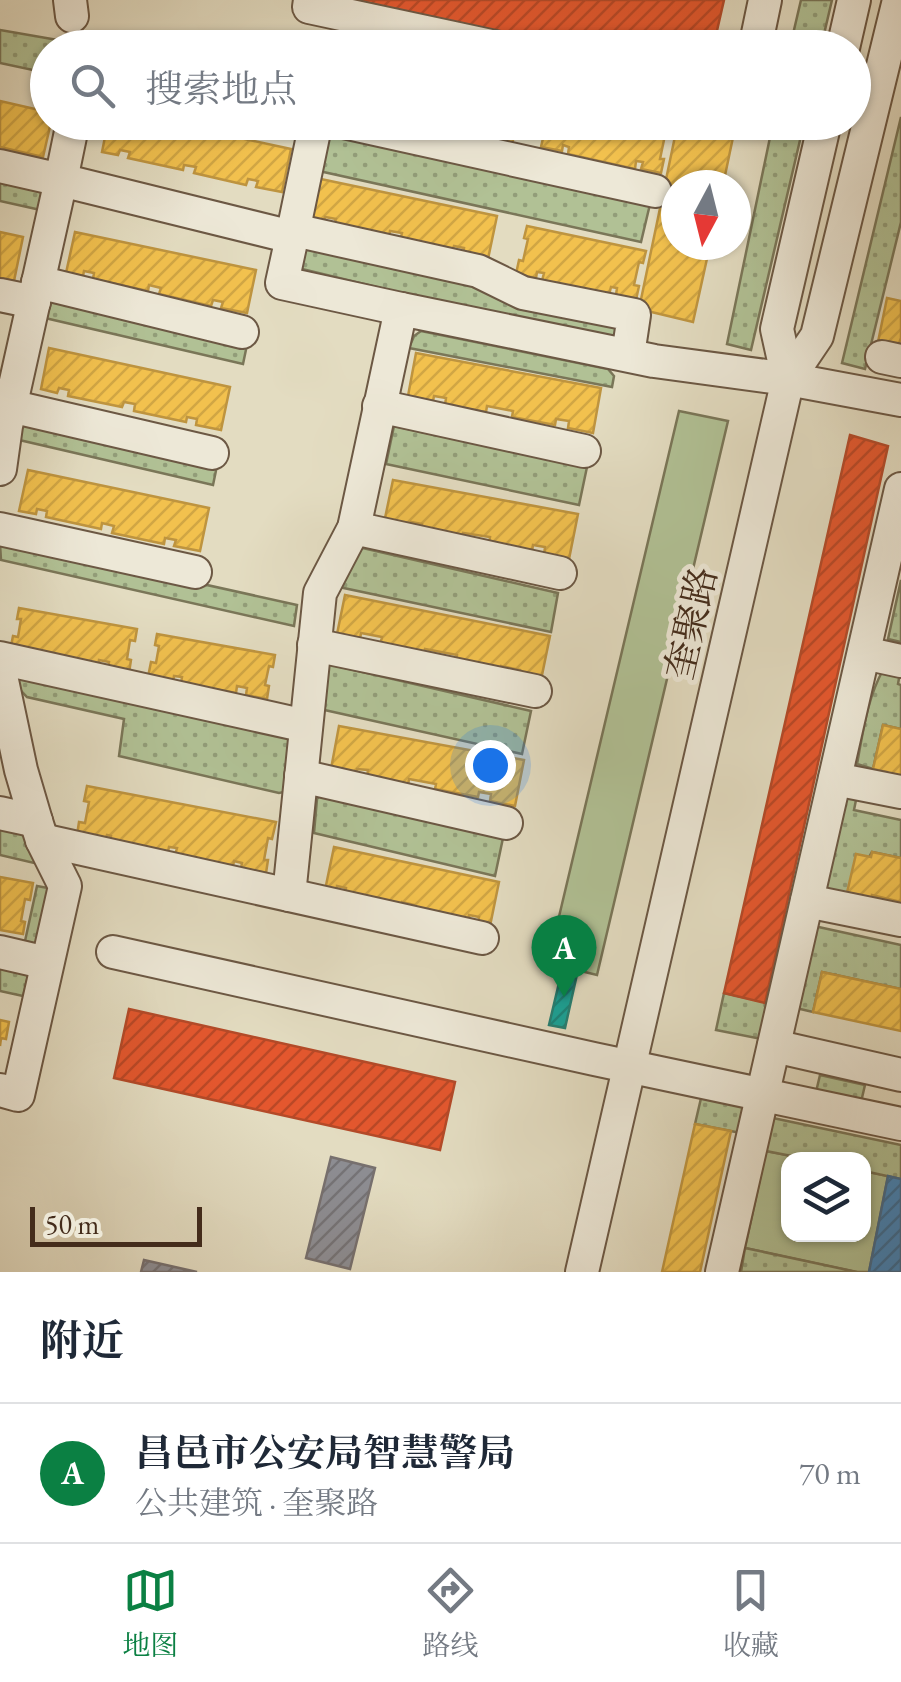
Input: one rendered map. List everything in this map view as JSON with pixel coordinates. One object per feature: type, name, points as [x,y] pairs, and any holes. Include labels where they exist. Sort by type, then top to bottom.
[{"type":"street","points":[[310,0],[309,7],[416,30]]},
{"type":"street","points":[[759,30],[766,0]]},
{"type":"street","points":[[847,30],[854,0]]},
{"type":"street","name":"奎聚路","points":[[871,115],[899,0]]},
{"type":"street","points":[[0,469],[5,419],[69,140]]},
{"type":"street","points":[[312,140],[282,283],[654,361],[788,379],[901,400]]},
{"type":"street","points":[[424,140],[654,191]]},
{"type":"street","points":[[788,379],[777,329],[821,140]]},
{"type":"street","name":"奎聚路","points":[[582,1272],[788,379],[817,336],[865,140]]},
{"type":"street","points":[[0,166],[293,234],[478,271],[523,292],[634,315],[628,355]]},
{"type":"street","points":[[0,295],[36,292],[242,332]]},
{"type":"street","points":[[288,895],[320,593],[354,528],[401,310]]},
{"type":"street","points":[[380,406],[584,451]]},
{"type":"street","points":[[5,419],[212,453]]},
{"type":"street","points":[[722,1272],[897,525],[901,490]]},
{"type":"street","points":[[354,528],[560,573]]},
{"type":"street","points":[[0,529],[195,572]]},
{"type":"street","points":[[314,645],[535,691]]},
{"type":"street","points":[[864,653],[901,661]]},
{"type":"street","points":[[0,1090],[18,1095],[65,886],[39,831],[21,770],[0,671],[306,726]]},
{"type":"street","points":[[301,776],[506,823]]},
{"type":"street","points":[[835,779],[901,792]]},
{"type":"street","points":[[0,813],[39,831],[288,895],[482,938]]},
{"type":"street","points":[[807,902],[901,920]]},
{"type":"street","points":[[0,952],[48,963]]},
{"type":"street","points":[[113,952],[901,1124]]},
{"type":"street","points":[[774,1046],[901,1075]]},
{"type":"green space","points":[[801,0],[832,0],[825,30],[794,30]]},
{"type":"green space","points":[[0,30],[30,35],[30,69],[0,63]]},
{"type":"green space","points":[[901,117],[901,222],[865,369],[842,363]]},
{"type":"green space","points":[[326,140],[374,140],[651,200],[641,242],[319,171]]},
{"type":"green space","points":[[769,140],[800,140],[751,350],[727,344],[744,260],[751,260],[751,229]]},
{"type":"green space","points":[[0,177],[50,189],[45,211],[0,201]]},
{"type":"green space","points":[[302,241],[620,323],[617,345],[302,269]]},
{"type":"green space","points":[[50,294],[248,340],[243,364],[45,318]]},
{"type":"green space","points":[[421,331],[608,369],[614,376],[612,387],[409,348]]},
{"type":"green space","points":[[679,411],[728,421],[597,975],[548,963]]},
{"type":"green space","points":[[20,415],[218,461],[213,485],[15,439]]},
{"type":"green space","points":[[394,426],[587,467],[579,505],[386,464]]},
{"type":"green space","points":[[4,540],[297,605],[294,626],[1,560],[0,544]]},
{"type":"green space","points":[[354,546],[558,593],[551,632],[339,587]]},
{"type":"green space","points":[[901,580],[901,642],[888,639]]},
{"type":"green space","points":[[328,664],[531,711],[522,754],[320,709]]},
{"type":"green space","points":[[9,666],[291,728],[284,792],[119,756],[124,719],[27,697],[10,679]]},
{"type":"green space","points":[[901,667],[901,729],[883,725],[873,769],[857,764],[873,692],[883,670]]},
{"type":"green space","points":[[851,794],[857,795],[854,810],[901,820],[901,858],[872,852],[846,897],[820,891],[834,813]]},
{"type":"green space","points":[[319,796],[503,838],[495,876],[314,833]]},
{"type":"green space","points":[[0,822],[32,829],[41,858],[34,863],[0,855]]},
{"type":"green space","points":[[37,886],[48,888],[49,901],[36,944],[25,941]]},
{"type":"green space","points":[[814,926],[901,945],[901,989],[822,972],[813,1012],[796,1008]]},
{"type":"green space","points":[[0,957],[31,964],[23,996],[0,991]]},
{"type":"green space","points":[[724,993],[777,1005],[771,1041],[716,1030]]},
{"type":"green space","points":[[820,1075],[865,1085],[861,1102],[816,1092]]},
{"type":"green space","points":[[702,1094],[752,1105],[746,1134],[695,1124]]},
{"type":"green space","points":[[773,1118],[901,1145],[901,1179],[871,1173],[871,1152],[766,1151]]},
{"type":"green space","points":[[766,1151],[781,1154],[781,1242],[871,1242],[871,1172],[888,1176],[869,1272],[745,1248]]},
{"type":"green space","points":[[745,1248],[857,1272],[741,1272]]},
{"type":"building: 住宅","points":[[0,101],[30,108],[30,140],[47,140],[43,157],[0,147]]},
{"type":"building: 住宅","points":[[104,140],[249,140],[291,149],[282,192],[256,187],[258,181],[248,179],[246,185],[194,173],[196,167],[184,165],[183,170],[128,158],[130,152],[102,152]]},
{"type":"building: 住宅","points":[[543,140],[664,140],[661,173],[641,169],[643,162],[636,161],[635,169],[568,154],[569,147],[563,145],[562,151],[541,147]]},
{"type":"building: 住宅","points":[[674,140],[732,140],[726,170],[668,170]]},
{"type":"building: 住宅","points":[[316,178],[497,216],[488,259],[463,254],[464,248],[454,246],[452,251],[400,240],[402,233],[390,231],[389,237],[334,225],[336,219],[325,217],[324,222],[307,218]]},
{"type":"building: 住宅","points":[[661,204],[661,260],[707,260],[693,322],[639,309]]},
{"type":"building: 住宅","points":[[527,226],[646,251],[634,285],[639,286],[636,300],[616,295],[617,288],[611,287],[609,295],[542,281],[544,273],[537,272],[536,278],[516,274],[519,260],[523,261]]},
{"type":"building: 住宅","points":[[0,232],[23,237],[14,281],[0,278]]},
{"type":"building: 住宅","points":[[75,232],[256,270],[247,313],[221,308],[223,302],[213,300],[211,306],[159,294],[161,288],[149,285],[148,291],[93,279],[94,273],[66,273]]},
{"type":"building: 住宅","points":[[887,298],[901,301],[898,346],[878,342]]},
{"type":"building: 住宅","points":[[49,348],[230,387],[221,430],[196,425],[197,419],[187,417],[186,422],[134,411],[135,404],[124,402],[122,407],[68,396],[69,390],[59,388],[57,393],[41,389]]},
{"type":"building: 住宅","points":[[416,353],[601,388],[593,433],[568,428],[569,421],[556,419],[555,425],[512,417],[513,411],[487,406],[486,412],[445,405],[446,398],[434,396],[433,401],[408,396]]},
{"type":"building: 住宅","points":[[28,470],[209,508],[200,551],[174,546],[176,540],[165,538],[164,544],[112,533],[114,526],[102,523],[101,529],[46,517],[47,511],[19,511]]},
{"type":"building: 住宅","points":[[393,480],[578,514],[569,559],[544,555],[545,547],[533,545],[532,551],[489,543],[490,537],[463,533],[462,539],[421,531],[422,524],[411,522],[410,527],[384,523]]},
{"type":"building: 住宅","points":[[345,595],[550,636],[541,680],[519,676],[520,670],[501,666],[500,671],[456,662],[457,655],[425,649],[424,654],[380,645],[382,637],[361,633],[360,639],[337,634]]},
{"type":"building: 住宅","points":[[19,608],[137,629],[135,641],[130,640],[129,673],[108,669],[109,662],[99,660],[98,667],[10,651],[13,636],[18,637]]},
{"type":"building: 住宅","points":[[157,634],[275,655],[265,685],[269,686],[267,699],[246,695],[247,688],[237,686],[236,693],[181,683],[182,677],[174,676],[173,682],[148,677],[151,662],[156,663]]},
{"type":"building: 住宅","points":[[883,725],[901,729],[901,782],[886,779],[887,772],[873,769]]},
{"type":"building: 住宅","points":[[339,726],[524,760],[515,806],[490,801],[491,794],[479,792],[478,797],[435,789],[436,784],[409,779],[408,785],[367,777],[368,770],[357,769],[356,773],[331,769]]},
{"type":"building: 住宅","points":[[87,786],[276,822],[272,839],[268,838],[266,873],[241,868],[242,863],[234,861],[233,866],[175,855],[177,848],[169,847],[168,852],[110,841],[111,836],[107,835],[105,840],[77,835],[79,822],[85,823]]},
{"type":"building: 住宅","points":[[334,847],[499,882],[490,926],[478,923],[479,917],[469,915],[468,921],[413,910],[414,905],[402,902],[401,907],[345,895],[346,888],[337,886],[336,893],[325,890]]},
{"type":"building: 住宅","points":[[872,852],[901,858],[901,902],[872,895],[871,903],[846,897],[856,854],[871,857]]},
{"type":"building: 住宅","points":[[0,877],[33,883],[30,900],[25,899],[23,934],[0,930]]},
{"type":"building: 住宅","points":[[822,972],[901,989],[901,1031],[813,1012]]},
{"type":"building: 住宅","points":[[0,1020],[9,1022],[6,1039],[1,1038],[0,1046]]},
{"type":"building: 住宅","points":[[695,1124],[731,1131],[700,1272],[662,1272]]},
{"type":"building: 商业","points":[[330,0],[724,0],[717,30],[476,30]]},
{"type":"building: 商业","points":[[850,435],[888,446],[765,1003],[724,993]]},
{"type":"building: 商业","points":[[129,1009],[455,1082],[440,1150],[114,1078]]},
{"type":"building: 学校","points":[[888,1176],[901,1179],[901,1272],[869,1272]]},
{"type":"building: 公共","points":[[563,966],[578,970],[565,1028],[549,1025]]},
{"type":"building: 工业","points":[[331,1157],[375,1168],[350,1269],[306,1258]]},
{"type":"building: 工业","points":[[144,1260],[197,1272],[141,1272]]},
{"type":"place","name":"昌邑市公安局智慧警局","points":[[564,997]]}]
